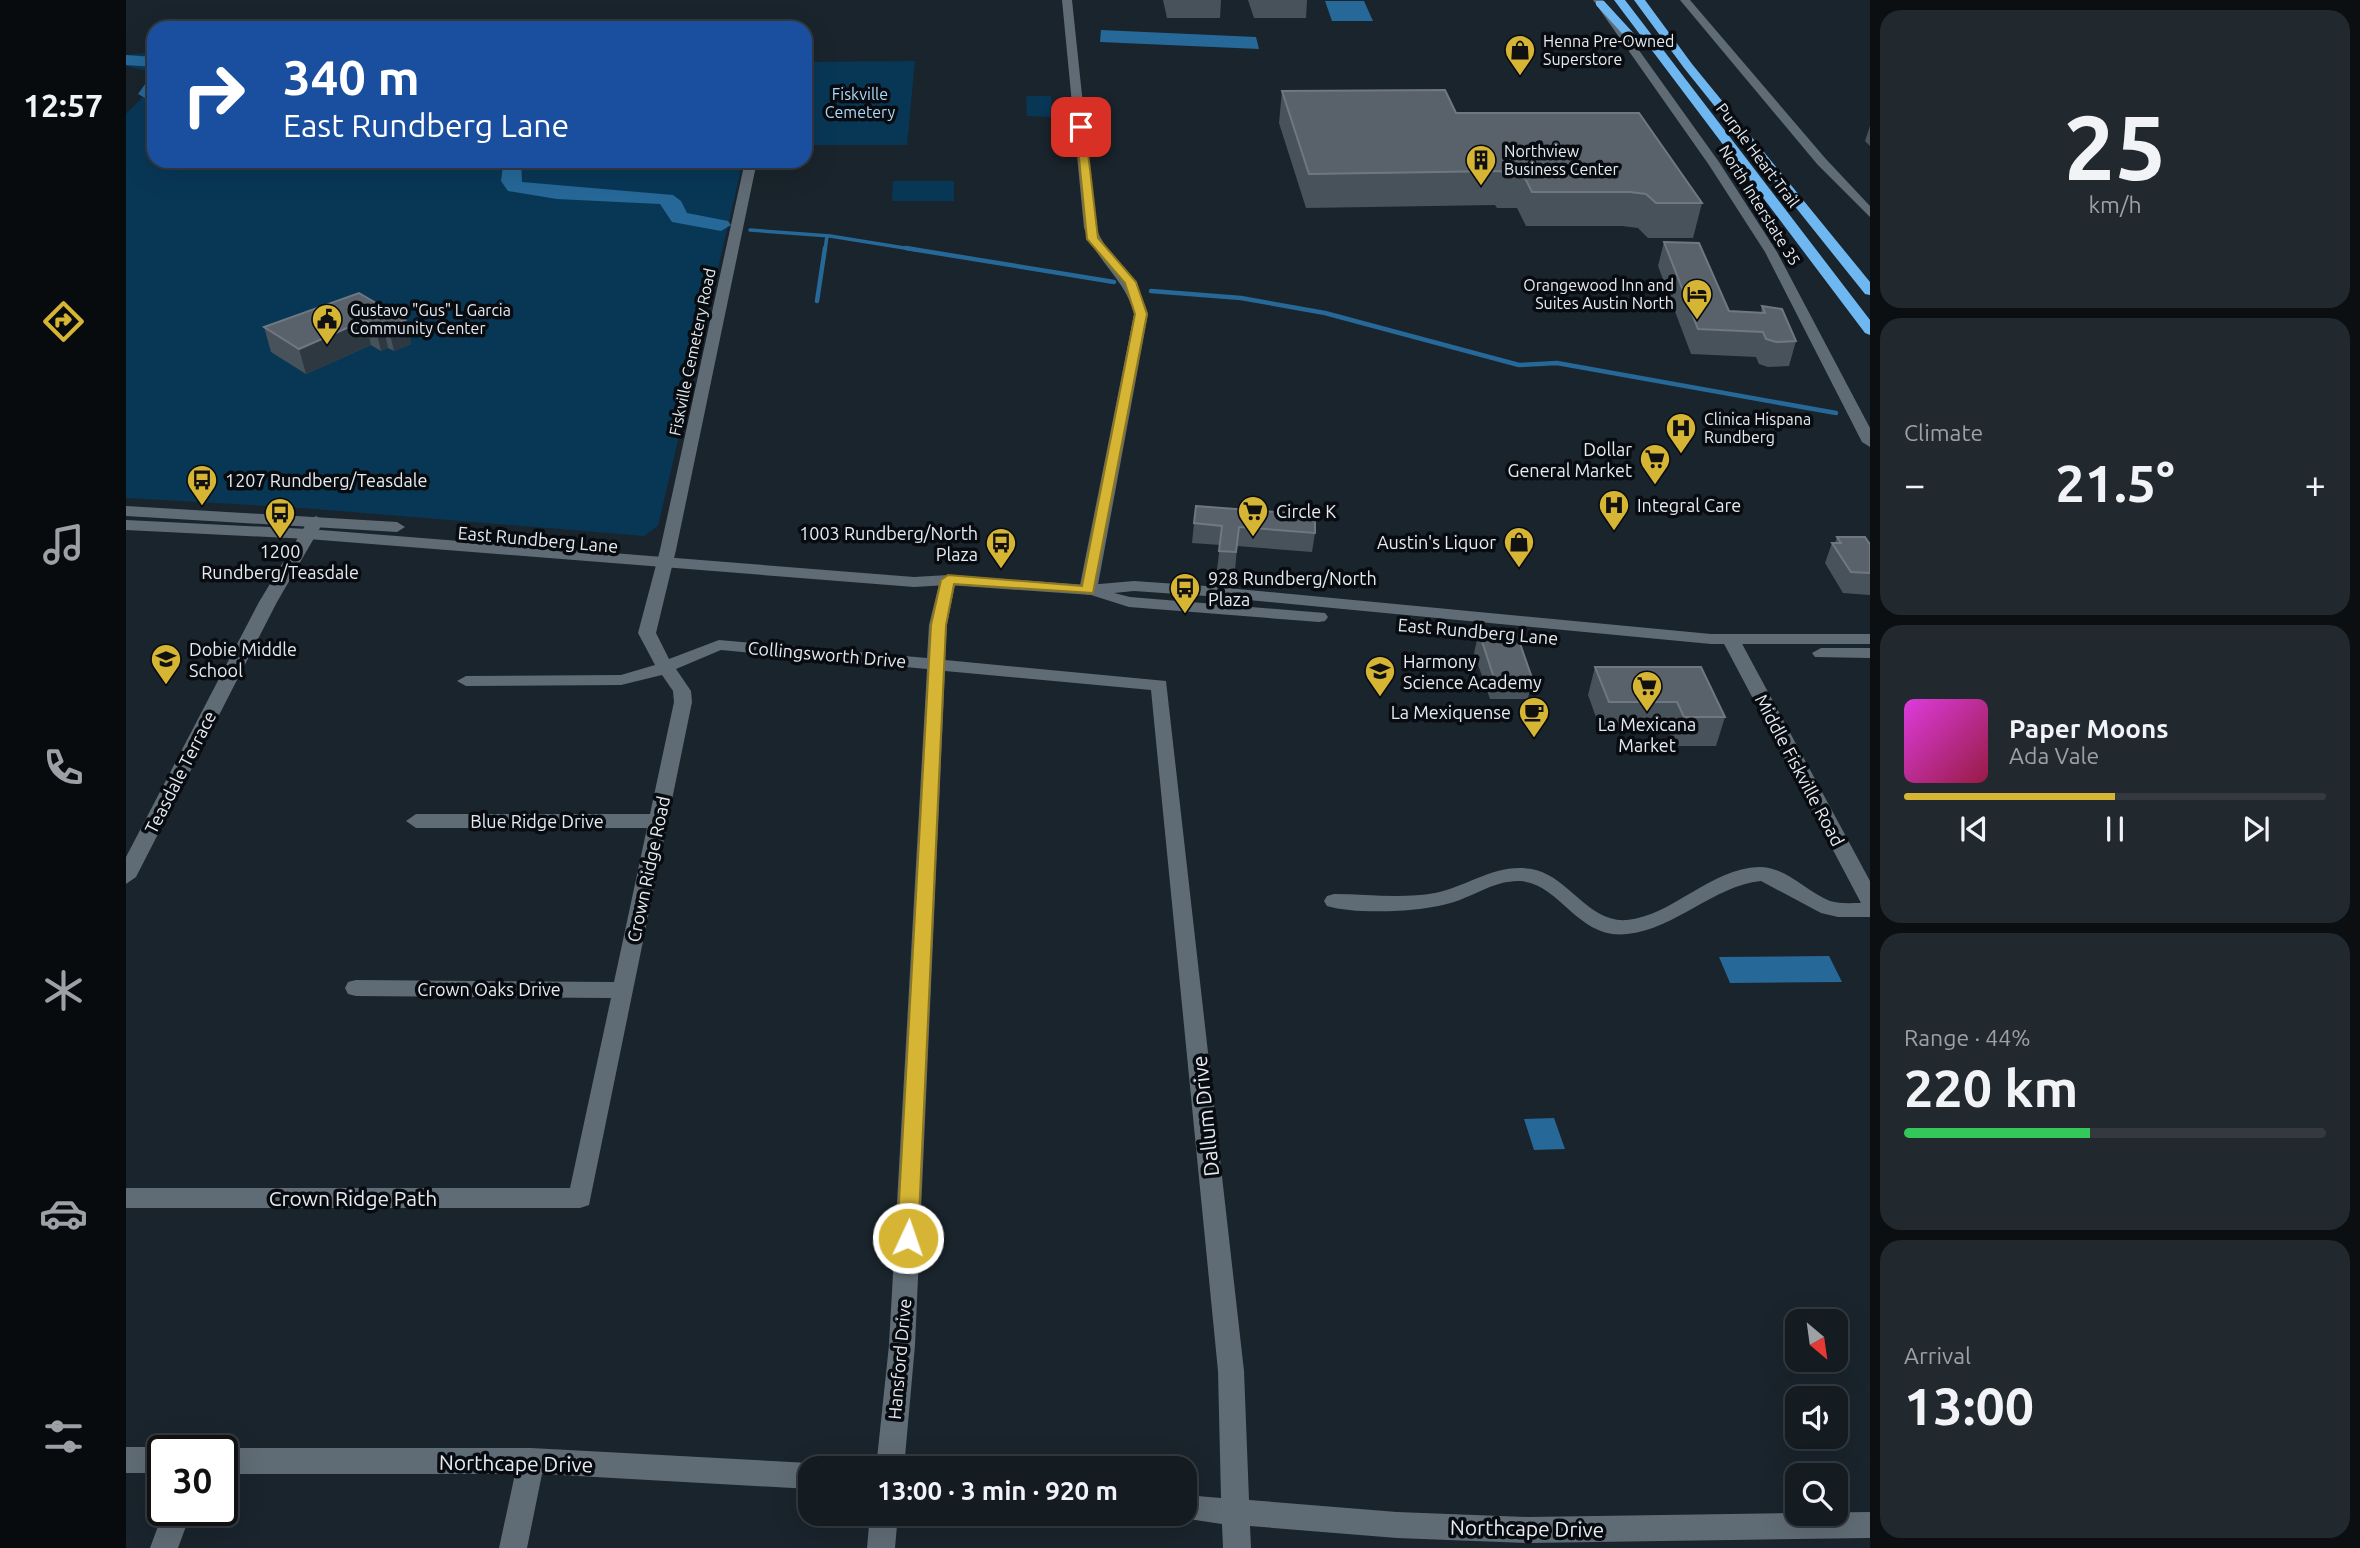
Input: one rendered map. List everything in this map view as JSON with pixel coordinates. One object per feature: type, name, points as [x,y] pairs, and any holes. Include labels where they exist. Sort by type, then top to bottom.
[{"type":"highway","name":"Purple Heart Trail","points":[[1619,0],[1870,330]]},
{"type":"highway","name":"Purple Heart Trail","points":[[1639,0],[1688,66],[1870,291]]},
{"type":"highway","points":[[1655,20],[1660,0]]},
{"type":"highway","points":[[1599,2],[1635,41],[1713,138],[1743,164]]},
{"type":"street","points":[[1067,0],[1090,228],[1098,248],[1131,282],[1141,314],[1088,590]]},
{"type":"street","points":[[1685,0],[1821,161],[1870,213]]},
{"type":"street","name":"North Interstate 35","points":[[1599,2],[1715,165],[1771,252],[1870,442]]},
{"type":"street","name":"Fiskville Cemetery Road","points":[[666,556],[749,168]]},
{"type":"street","name":"East Rundberg Lane","points":[[126,511],[177,513],[312,527],[666,556],[914,582],[948,580],[1088,590],[1134,586],[1206,591],[1734,646],[1870,653]]},
{"type":"street","points":[[177,513],[186,528]]},
{"type":"street","name":"East Rundberg Lane","points":[[126,525],[186,528],[312,527]]},
{"type":"street","name":"Teasdale Terrace","points":[[126,877],[268,601],[312,527]]},
{"type":"street","name":"Crown Ridge Road","points":[[580,1198],[683,702],[682,691],[650,643],[647,634],[666,556]]},
{"type":"street","name":"Hansford Drive","points":[[891,1456],[902,1345],[938,625],[948,580]]},
{"type":"street","name":"East Rundberg Lane","points":[[1734,646],[1870,639]]},
{"type":"street","name":"Collingsworth Drive","points":[[466,681],[621,680],[666,667],[719,645],[1160,685]]},
{"type":"street","name":"Middle Fiskville Road","points":[[1734,646],[1870,900]]},
{"type":"street","name":"Dallum Drive","points":[[1160,685],[1231,1371],[1237,1548]]},
{"type":"street","name":"Blue Ridge Drive","points":[[416,821],[659,821]]},
{"type":"street","points":[[1334,901],[1398,903],[1435,900],[1496,878],[1521,874],[1546,884],[1587,915],[1606,925],[1626,928],[1647,922],[1740,879],[1761,874],[1828,908],[1870,910]]},
{"type":"street","name":"Crown Oaks Drive","points":[[356,988],[623,990]]},
{"type":"street","name":"Crown Ridge Path","points":[[126,1198],[580,1198]]},
{"type":"street","points":[[126,1460],[147,1460]]},
{"type":"street","name":"Northcape Drive","points":[[238,1461],[531,1461],[798,1475]]},
{"type":"street","points":[[513,1548],[531,1461]]},
{"type":"street","name":"Northcape Drive","points":[[1197,1509],[1397,1525],[1528,1530],[1870,1525]]},
{"type":"street","points":[[164,1548],[172,1526]]},
{"type":"street","points":[[880,1548],[883,1526]]},
{"type":"green space","points":[[147,53],[147,71],[126,66],[126,55]]},
{"type":"green space","name":"Fiskville Cemetery","points":[[915,61],[907,145],[812,145],[812,62]]},
{"type":"green space","points":[[147,92],[147,168],[741,168],[658,526],[644,536],[303,508],[126,498],[126,114]]},
{"type":"green space","points":[[1026,96],[1051,96],[1052,117],[1027,116]]},
{"type":"green space","points":[[893,181],[954,181],[954,201],[892,201]]},
{"type":"shaded area","points":[[1325,1],[1364,1],[1373,21],[1332,21]]},
{"type":"shaded area","points":[[1101,30],[1256,37],[1259,49],[1100,42]]},
{"type":"shaded area","points":[[1829,956],[1842,982],[1730,983],[1719,957]]},
{"type":"shaded area","points":[[1554,1118],[1565,1149],[1534,1150],[1524,1119]]},
{"type":"building","points":[[1445,90],[1456,113],[1639,113],[1702,203],[1656,203],[1646,194],[1630,192],[1532,192],[1523,174],[1503,174],[1501,171],[1309,174],[1282,91]]},
{"type":"building","points":[[1664,242],[1699,243],[1729,311],[1765,313],[1762,306],[1782,309],[1796,341],[1776,342],[1766,339],[1763,332],[1698,329]]},
{"type":"building","points":[[359,293],[405,320],[388,326],[383,323],[375,326],[365,320],[299,349],[264,327]]},
{"type":"building","points":[[1196,506],[1315,515],[1315,533],[1239,527],[1236,552],[1219,551],[1222,526],[1194,523]]},
{"type":"building","points":[[1837,537],[1865,537],[1870,543],[1870,573],[1851,572],[1832,543],[1841,543]]},
{"type":"building","points":[[1479,632],[1516,632],[1532,678],[1494,678]]},
{"type":"building","points":[[1595,667],[1701,667],[1725,717],[1684,717],[1677,702],[1609,702]]},
{"type":"waterway","points":[[126,60],[147,62]]},
{"type":"waterway","points":[[512,168],[511,181],[515,187],[557,193],[622,194],[666,199],[674,205],[679,218],[721,225]]},
{"type":"waterway","points":[[750,230],[830,236],[917,250]]},
{"type":"waterway","points":[[825,250],[827,236]]},
{"type":"waterway","points":[[817,301],[825,248]]},
{"type":"waterway","points":[[906,248],[1114,282]]},
{"type":"waterway","points":[[1151,291],[1241,298],[1325,313],[1519,365],[1557,363],[1836,413]]},
{"type":"place","name":"Henna Pre-Owned Superstore","points":[[1520,77]]},
{"type":"place","name":"Northview Business Center","points":[[1481,187]]},
{"type":"place","name":"Orangewood Inn and Suites Austin North","points":[[1697,321]]},
{"type":"place","name":"Gustavo \"Gus\" L Garcia Community Center","points":[[327,346]]},
{"type":"place","name":"Clinica Hispana Rundberg","points":[[1681,455]]},
{"type":"place","name":"Dollar General Market","points":[[1655,486]]},
{"type":"place","name":"1207 Rundberg/Teasdale","points":[[202,507]]},
{"type":"place","name":"Integral Care","points":[[1614,532]]},
{"type":"place","name":"Circle K","points":[[1253,538]]},
{"type":"place","name":"1200 Rundberg/Teasdale","points":[[280,540]]},
{"type":"place","name":"Austin's Liquor","points":[[1519,569]]},
{"type":"place","name":"1003 Rundberg/North Plaza","points":[[1001,570]]},
{"type":"place","name":"928 Rundberg/North Plaza","points":[[1185,615]]},
{"type":"place","name":"Dobie Middle School","points":[[166,686]]},
{"type":"place","name":"Harmony Science Academy","points":[[1380,698]]},
{"type":"place","name":"La Mexicana Market","points":[[1647,713]]},
{"type":"place","name":"La Mexiquense","points":[[1534,739]]},
{"type":"route","points":[[908,1238],[938,625],[948,580],[1088,590],[1141,314],[1140,303],[1131,282],[1098,248],[1093,239],[1088,214],[1081,127]]}]
